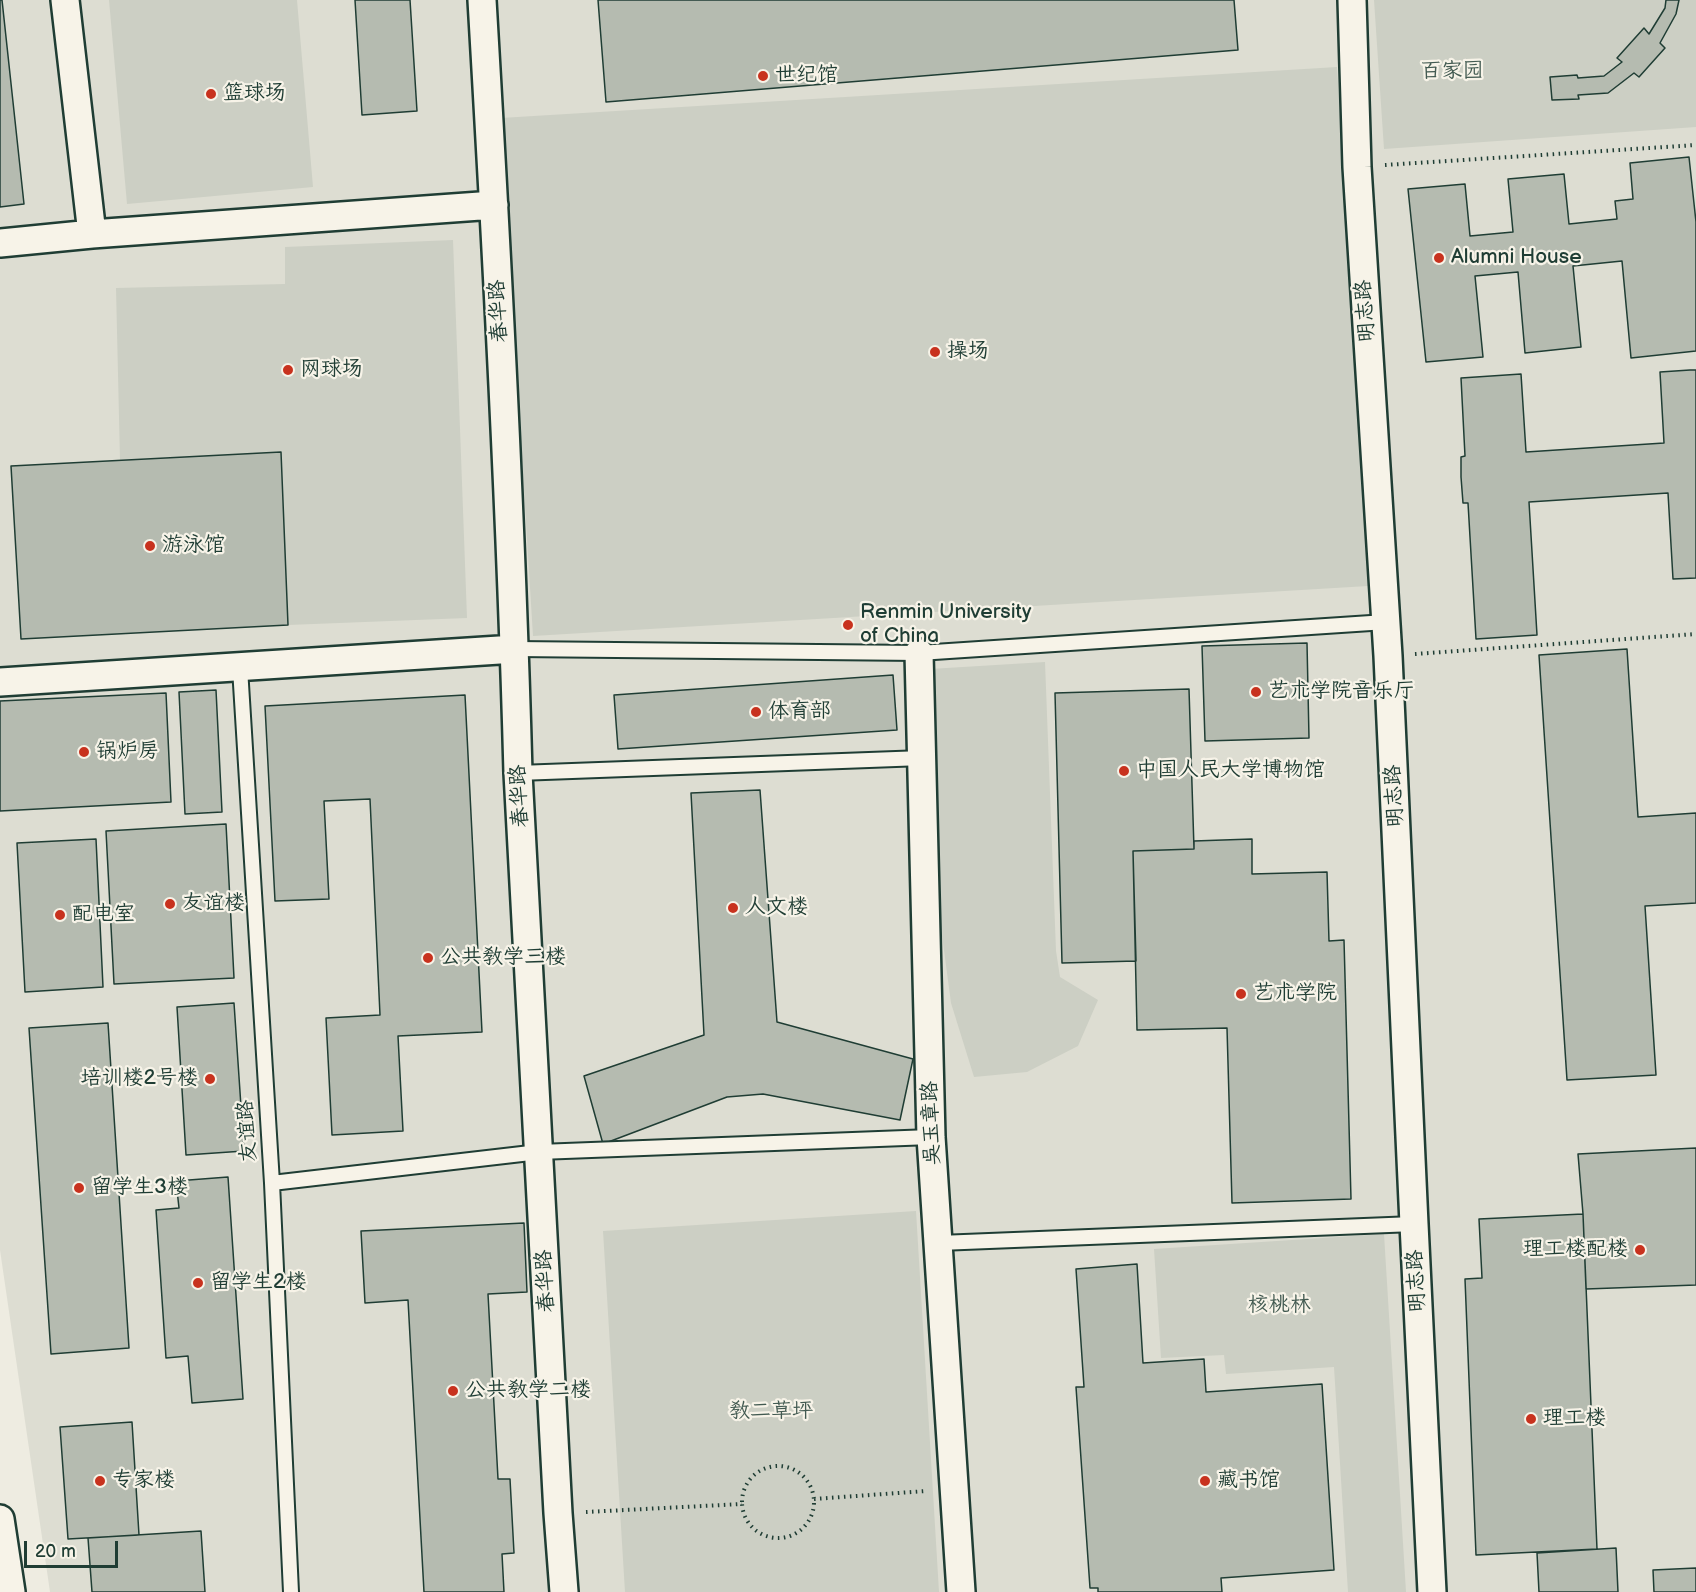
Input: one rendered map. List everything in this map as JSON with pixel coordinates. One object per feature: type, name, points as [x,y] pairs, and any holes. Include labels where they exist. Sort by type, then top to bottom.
[{"type":"street","points":[[65,0],[92,234]]},
{"type":"street","name":"春华路","points":[[482,0],[494,205],[518,773],[564,1592]]},
{"type":"street","name":"明志路","points":[[1352,0],[1357,167],[1388,656],[1432,1592]]},
{"type":"street","points":[[0,243],[92,234],[494,205]]},
{"type":"street","points":[[0,682],[514,649]]},
{"type":"street","name":"吴玉章路","points":[[920,653],[931,1137],[961,1592]]},
{"type":"street","points":[[0,1519],[11,1592]]},
{"type":"lane","points":[[514,649],[920,653],[1386,622]]},
{"type":"lane","name":"友谊路","points":[[240,668],[272,1183],[291,1592]]},
{"type":"lane","points":[[518,773],[923,758]]},
{"type":"lane","points":[[272,1183],[539,1152],[931,1137]]},
{"type":"lane","points":[[939,1243],[1414,1224]]},
{"type":"path","points":[[1357,167],[1696,145]]},
{"type":"path","points":[[1388,656],[1696,634]]},
{"type":"path","points":[[787,1466],[806,1478],[812,1488],[814,1499],[813,1511],[799,1532],[787,1537],[775,1538],[762,1535],[752,1527],[745,1517],[742,1493],[754,1474],[764,1468],[787,1466]]},
{"type":"path","points":[[814,1499],[954,1489]]},
{"type":"path","points":[[558,1514],[742,1504]]},
{"type":"shaded area","name":"Renmin University of China","points":[[0,0],[1696,0],[1696,1592],[50,1592],[0,1250]]},
{"type":"green space","name":"篮球场","points":[[109,0],[297,0],[313,187],[127,204]]},
{"type":"green space","name":"百家园","points":[[1374,0],[1696,0],[1696,127],[1384,149]]},
{"type":"green space","name":"操场","points":[[1337,67],[1368,586],[533,636],[501,118]]},
{"type":"green space","name":"网球场","points":[[453,240],[467,618],[288,625],[281,452],[120,460],[116,288],[285,284],[285,247]]},
{"type":"green space","points":[[1045,662],[1056,951],[1060,977],[1098,1000],[1078,1046],[1027,1072],[974,1077],[951,1003],[938,905],[930,669]]},
{"type":"green space","name":"教二草坪","points":[[916,1211],[939,1592],[625,1592],[603,1231]]},
{"type":"green space","name":"核桃林","points":[[1384,1234],[1406,1592],[1348,1592],[1334,1367],[1226,1374],[1224,1355],[1161,1358],[1154,1249]]},
{"type":"building","points":[[0,0],[2,0],[24,204],[0,207]]},
{"type":"building","points":[[355,0],[410,0],[417,111],[362,115]]},
{"type":"building","name":"世纪馆","points":[[598,0],[1234,0],[1238,50],[606,102]]},
{"type":"building","points":[[1666,0],[1679,0],[1676,14],[1660,43],[1665,48],[1639,77],[1634,73],[1608,93],[1578,95],[1579,99],[1552,100],[1550,77],[1604,76],[1622,62],[1617,58],[1644,28],[1649,34],[1665,8]]},
{"type":"building","points":[[1689,157],[1696,222],[1696,351],[1631,358],[1622,261],[1573,266],[1581,347],[1525,353],[1518,272],[1475,276],[1483,357],[1426,362],[1408,189],[1465,184],[1470,236],[1513,232],[1508,179],[1564,174],[1569,224],[1617,219],[1615,201],[1633,199],[1630,163]]},
{"type":"building","points":[[1696,370],[1696,578],[1673,579],[1668,493],[1529,502],[1537,635],[1476,639],[1468,503],[1463,503],[1461,477],[1461,457],[1465,456],[1461,378],[1521,374],[1526,452],[1664,443],[1660,372]]},
{"type":"building","name":"游泳馆","points":[[281,452],[288,625],[21,639],[11,466]]},
{"type":"building","name":"艺术学院音乐厅","points":[[1307,643],[1309,738],[1205,741],[1202,646]]},
{"type":"building","points":[[1627,649],[1638,817],[1696,813],[1696,903],[1645,906],[1656,1075],[1567,1080],[1539,655]]},
{"type":"building","name":"体育部","points":[[893,675],[897,730],[618,749],[614,695]]},
{"type":"building","name":"中国人民大学博物馆","points":[[1189,689],[1194,849],[1133,851],[1136,961],[1062,963],[1055,693]]},
{"type":"building","points":[[216,690],[222,812],[185,814],[179,692]]},
{"type":"building","name":"锅炉房","points":[[166,693],[171,802],[0,811],[0,701]]},
{"type":"building","name":"公共教学三楼","points":[[465,695],[482,1032],[398,1036],[403,1131],[332,1135],[326,1018],[380,1015],[370,799],[324,801],[329,899],[275,901],[265,706]]},
{"type":"building","name":"人文楼","points":[[760,790],[777,1022],[913,1059],[900,1120],[763,1094],[727,1097],[603,1144],[584,1076],[704,1035],[691,793]]},
{"type":"building","name":"友谊楼","points":[[226,824],[234,978],[114,984],[106,831]]},
{"type":"building","name":"配电室","points":[[96,839],[103,987],[25,992],[17,843]]},
{"type":"building","name":"艺术学院","points":[[1252,839],[1252,874],[1327,872],[1329,941],[1344,940],[1351,1199],[1232,1203],[1227,1028],[1137,1030],[1133,851],[1194,849],[1194,841]]},
{"type":"building","name":"培训楼2号楼","points":[[234,1003],[244,1151],[186,1155],[177,1007]]},
{"type":"building","name":"留学生3楼","points":[[108,1023],[129,1348],[51,1354],[29,1028]]},
{"type":"building","name":"理工楼配楼","points":[[1696,1148],[1696,1285],[1586,1289],[1578,1154]]},
{"type":"building","name":"留学生2楼","points":[[228,1177],[243,1399],[192,1403],[188,1356],[166,1358],[156,1210],[179,1208],[176,1181]]},
{"type":"building","name":"理工楼","points":[[1583,1214],[1597,1549],[1476,1555],[1465,1279],[1482,1278],[1479,1219]]},
{"type":"building","name":"公共教学二楼","points":[[524,1223],[527,1292],[488,1294],[498,1479],[510,1479],[514,1553],[502,1554],[504,1592],[424,1592],[408,1300],[365,1303],[361,1231]]},
{"type":"building","name":"藏书馆","points":[[1137,1264],[1143,1363],[1204,1359],[1206,1392],[1322,1384],[1334,1570],[1221,1578],[1222,1592],[1098,1592],[1098,1588],[1090,1588],[1076,1387],[1084,1387],[1076,1269]]},
{"type":"building","name":"专家楼","points":[[132,1422],[139,1535],[68,1539],[60,1427]]},
{"type":"building","points":[[201,1531],[205,1592],[92,1592],[88,1538]]},
{"type":"building","points":[[1616,1548],[1618,1592],[1539,1592],[1537,1553]]},
{"type":"building","points":[[1696,1568],[1696,1592],[1654,1592],[1653,1570]]},
{"type":"place","name":"世纪馆","points":[[763,76]]},
{"type":"place","name":"篮球场","points":[[211,94]]},
{"type":"place","name":"Alumni House","points":[[1439,258]]},
{"type":"place","name":"操场","points":[[935,352]]},
{"type":"place","name":"网球场","points":[[288,370]]},
{"type":"place","name":"游泳馆","points":[[150,546]]},
{"type":"place","name":"Renmin University of China","points":[[848,625]]},
{"type":"place","name":"艺术学院音乐厅","points":[[1256,692]]},
{"type":"place","name":"体育部","points":[[756,712]]},
{"type":"place","name":"锅炉房","points":[[84,752]]},
{"type":"place","name":"中国人民大学博物馆","points":[[1124,771]]},
{"type":"place","name":"友谊楼","points":[[170,904]]},
{"type":"place","name":"人文楼","points":[[733,908]]},
{"type":"place","name":"配电室","points":[[60,915]]},
{"type":"place","name":"公共教学三楼","points":[[428,958]]},
{"type":"place","name":"艺术学院","points":[[1241,994]]},
{"type":"place","name":"培训楼2号楼","points":[[210,1079]]},
{"type":"place","name":"留学生3楼","points":[[79,1188]]},
{"type":"place","name":"理工楼配楼","points":[[1640,1250]]},
{"type":"place","name":"留学生2楼","points":[[198,1283]]},
{"type":"place","name":"公共教学二楼","points":[[453,1391]]},
{"type":"place","name":"理工楼","points":[[1531,1419]]},
{"type":"place","name":"专家楼","points":[[100,1481]]},
{"type":"place","name":"藏书馆","points":[[1205,1481]]}]
